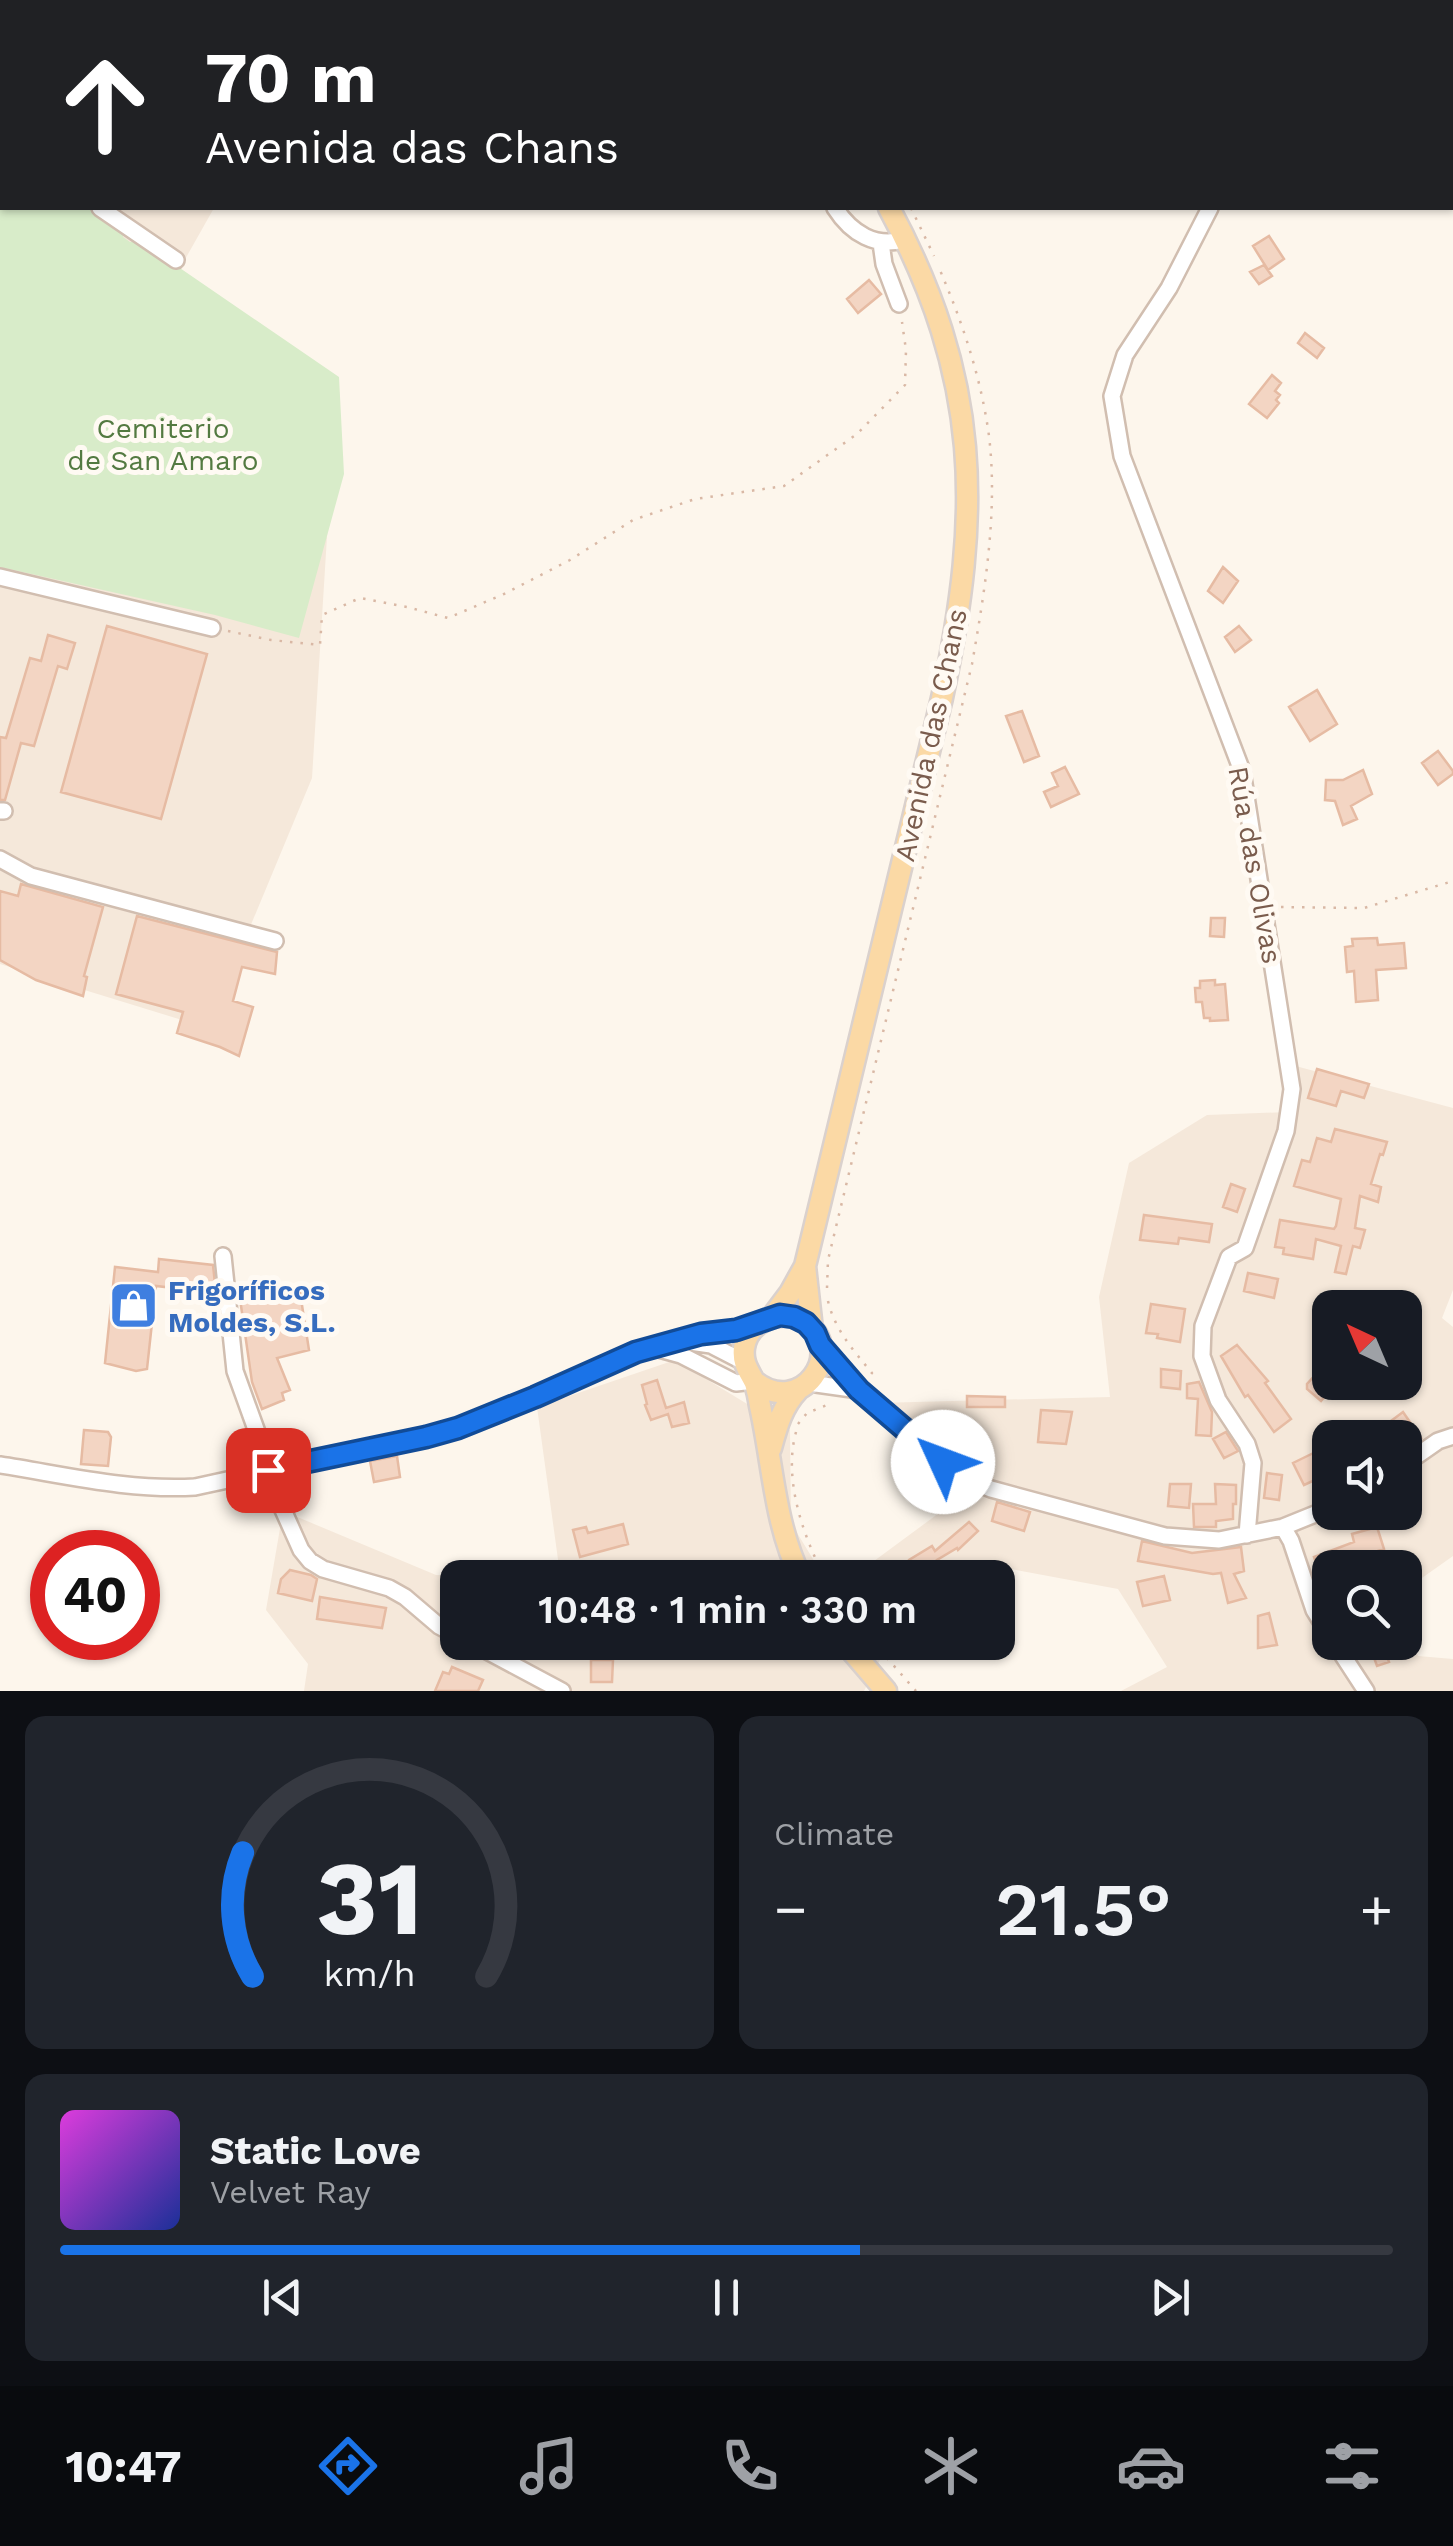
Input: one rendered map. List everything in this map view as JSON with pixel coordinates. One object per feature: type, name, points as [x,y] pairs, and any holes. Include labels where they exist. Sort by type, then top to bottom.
[{"type":"main road","name":"Avenida das Chans","points":[[793,1560],[780,1523],[770,1454],[744,1350],[747,1338],[790,1293],[805,1266],[942,698],[956,632],[966,553],[966,437],[959,392],[940,321],[890,210]]},
{"type":"main road","name":"Avenida das Chans","points":[[770,1454],[787,1402],[817,1372],[821,1359],[805,1266]]},
{"type":"main road","points":[[765,1320],[794,1317],[816,1337]]},
{"type":"main road","points":[[754,1382],[771,1392],[784,1393],[804,1386]]},
{"type":"main road","points":[[859,1660],[886,1691]]},
{"type":"street","points":[[103,210],[176,260]]},
{"type":"street","points":[[836,210],[854,229],[881,243],[893,244],[906,238]]},
{"type":"street","name":"Rúa das Olivas","points":[[1209,210],[1170,288],[1126,355],[1112,396],[1122,456],[1242,771],[1292,1089],[1286,1130],[1244,1248],[1229,1257],[1203,1326],[1202,1356],[1218,1400],[1247,1444],[1253,1463],[1247,1535]]},
{"type":"street","points":[[881,243],[884,264],[899,304]]},
{"type":"street","points":[[0,577],[212,628]]},
{"type":"street","points":[[0,859],[32,876],[275,941]]},
{"type":"street","points":[[223,1256],[236,1372],[271,1483],[310,1562],[389,1588],[406,1597],[440,1627]]},
{"type":"street","points":[[0,1465],[126,1486],[195,1486],[400,1444],[458,1428],[652,1347],[765,1320]]},
{"type":"street","points":[[816,1337],[859,1390],[962,1477],[991,1490],[1165,1536],[1218,1540],[1283,1527],[1312,1515]]},
{"type":"street","points":[[680,1340],[711,1345],[744,1362]]},
{"type":"street","points":[[652,1347],[681,1355],[736,1383],[754,1382]]},
{"type":"street","points":[[804,1386],[859,1390]]},
{"type":"street","points":[[1422,1453],[1453,1436]]},
{"type":"street","points":[[1283,1527],[1312,1604]]},
{"type":"street","points":[[504,1660],[562,1691]]},
{"type":"street","points":[[1346,1660],[1366,1691]]},
{"type":"path","points":[[212,628],[320,645],[322,615],[360,598],[448,618],[570,560],[633,520],[695,499],[784,486],[857,434],[904,385],[906,350],[899,304]]},
{"type":"path","points":[[1264,907],[1364,908],[1453,881]]},
{"type":"path","points":[[817,1560],[799,1512],[791,1448],[798,1424],[808,1413],[836,1402]]},
{"type":"path","points":[[889,1660],[916,1691]]},
{"type":"shaded area","points":[[0,210],[213,210],[179,270],[335,408],[312,778],[208,1028],[0,964]]},
{"type":"shaded area","points":[[1288,1064],[1453,1108],[1453,1290],[1442,1318],[1453,1327],[1453,1556],[1422,1578],[1422,1550],[1312,1550],[1312,1660],[1453,1659],[1453,1691],[1121,1691],[1167,1667],[1118,1589],[1015,1570],[1015,1560],[875,1560],[977,1485],[877,1403],[1110,1397],[1099,1297],[1129,1163],[1207,1115],[1288,1112]]},
{"type":"shaded area","points":[[675,1360],[790,1430],[791,1523],[814,1560],[558,1560],[537,1407]]},
{"type":"shaded area","points":[[283,1511],[440,1575],[440,1660],[880,1660],[864,1691],[304,1691],[308,1664],[266,1610]]},
{"type":"green space","name":"Cemiterio de San Amaro","points":[[0,210],[93,210],[123,230],[123,237],[130,242],[139,240],[339,377],[344,474],[299,638],[0,567]]},
{"type":"building","points":[[1269,236],[1284,259],[1268,270],[1253,246]]},
{"type":"building","points":[[1264,265],[1272,276],[1259,284],[1250,272]]},
{"type":"building","points":[[869,280],[881,294],[858,313],[847,299]]},
{"type":"building","points":[[1305,333],[1324,348],[1317,358],[1298,343]]},
{"type":"building","points":[[1272,375],[1281,383],[1275,391],[1280,395],[1276,400],[1279,403],[1267,418],[1249,404]]},
{"type":"building","points":[[1223,567],[1238,581],[1223,603],[1208,591]]},
{"type":"building","points":[[107,626],[207,654],[161,819],[61,792]]},
{"type":"building","points":[[1239,626],[1251,640],[1235,652],[1225,637]]},
{"type":"building","points":[[48,635],[75,643],[67,669],[58,666],[34,746],[21,743],[5,800],[0,800],[0,737],[6,738],[30,658],[41,661]]},
{"type":"building","points":[[1317,690],[1337,724],[1310,741],[1289,707]]},
{"type":"building","points":[[1022,711],[1039,756],[1024,762],[1006,716]]},
{"type":"building","points":[[1438,751],[1453,774],[1438,785],[1422,763]]},
{"type":"building","points":[[1065,767],[1079,794],[1051,807],[1044,792],[1058,786],[1052,773]]},
{"type":"building","points":[[1363,770],[1372,794],[1351,806],[1357,819],[1343,825],[1335,801],[1325,800],[1326,780],[1343,780]]},
{"type":"building","points":[[21,884],[103,907],[84,976],[87,977],[83,996],[36,980],[0,960],[0,891],[18,896]]},
{"type":"building","points":[[137,916],[277,952],[275,974],[242,967],[233,1001],[253,1007],[239,1056],[177,1033],[183,1012],[116,994]]},
{"type":"building","points":[[1211,918],[1225,918],[1224,937],[1210,936]]},
{"type":"building","points":[[1377,938],[1378,945],[1404,943],[1406,968],[1376,970],[1378,1000],[1356,1002],[1354,971],[1347,972],[1345,947],[1353,946],[1352,939]]},
{"type":"building","points":[[1215,980],[1215,985],[1225,984],[1228,1020],[1204,1018],[1202,1002],[1196,1002],[1195,988],[1200,988],[1200,981]]},
{"type":"building","points":[[1317,1069],[1369,1084],[1364,1098],[1341,1091],[1336,1106],[1308,1098]]},
{"type":"building","points":[[1335,1129],[1387,1142],[1371,1184],[1381,1187],[1378,1202],[1360,1196],[1355,1228],[1365,1230],[1360,1248],[1353,1246],[1346,1274],[1335,1272],[1341,1246],[1316,1239],[1313,1259],[1283,1254],[1284,1248],[1275,1247],[1280,1220],[1334,1229],[1336,1226],[1341,1199],[1294,1186],[1302,1160],[1310,1162],[1317,1138],[1331,1142]]},
{"type":"building","points":[[1231,1184],[1245,1189],[1237,1212],[1223,1207]]},
{"type":"building","points":[[1144,1215],[1212,1224],[1209,1242],[1179,1238],[1178,1244],[1140,1240]]},
{"type":"building","points":[[159,1259],[213,1265],[216,1293],[156,1286],[147,1369],[136,1371],[105,1363],[115,1267],[158,1272]]},
{"type":"building","points":[[1248,1273],[1278,1279],[1274,1298],[1244,1291]]},
{"type":"building","points":[[299,1286],[309,1350],[277,1358],[290,1390],[282,1393],[284,1400],[262,1409],[252,1382],[239,1292]]},
{"type":"building","points":[[1151,1304],[1185,1309],[1180,1342],[1146,1333]]},
{"type":"building","points":[[1237,1345],[1268,1381],[1265,1383],[1291,1419],[1274,1432],[1248,1395],[1245,1397],[1221,1356]]},
{"type":"building","points":[[1161,1369],[1181,1371],[1180,1389],[1161,1387]]},
{"type":"building","points":[[657,1380],[666,1408],[684,1402],[689,1423],[672,1427],[668,1414],[651,1420],[642,1385]]},
{"type":"building","points":[[1199,1382],[1212,1412],[1211,1436],[1196,1435],[1198,1399],[1187,1398],[1187,1384]]},
{"type":"building","points":[[967,1396],[1005,1397],[1005,1407],[967,1407]]},
{"type":"building","points":[[1041,1410],[1072,1412],[1066,1444],[1038,1442]]},
{"type":"building","points":[[1403,1412],[1409,1420],[1392,1420]]},
{"type":"building","points":[[958,1416],[974,1425],[967,1436],[986,1447],[976,1463],[971,1459],[968,1465],[941,1445]]},
{"type":"building","points":[[84,1430],[108,1432],[108,1466],[81,1464]]},
{"type":"building","points":[[1226,1432],[1238,1451],[1224,1458],[1213,1439]]},
{"type":"building","points":[[1312,1454],[1312,1481],[1304,1485],[1293,1463]]},
{"type":"building","points":[[397,1456],[400,1477],[374,1482],[370,1461]]},
{"type":"building","points":[[1267,1473],[1282,1475],[1279,1500],[1264,1498]]},
{"type":"building","points":[[1170,1484],[1191,1484],[1189,1508],[1168,1506]]},
{"type":"building","points":[[1215,1484],[1236,1485],[1233,1519],[1216,1521],[1216,1527],[1194,1527],[1193,1504],[1216,1504]]},
{"type":"building","points":[[997,1502],[1030,1512],[1024,1531],[992,1521]]},
{"type":"building","points":[[969,1522],[978,1531],[958,1550],[937,1560],[909,1560],[932,1546],[935,1551]]},
{"type":"building","points":[[623,1524],[628,1544],[580,1557],[573,1530],[586,1527],[588,1533]]},
{"type":"building","points":[[1378,1530],[1384,1549],[1333,1550],[1354,1542],[1352,1534]]},
{"type":"building","points":[[1142,1541],[1192,1553],[1241,1547],[1244,1571],[1234,1574],[1246,1598],[1228,1603],[1221,1573],[1138,1561]]},
{"type":"building","points":[[290,1570],[317,1579],[312,1601],[278,1593],[281,1579]]},
{"type":"building","points":[[1164,1576],[1170,1600],[1143,1606],[1137,1582]]},
{"type":"building","points":[[320,1597],[386,1608],[382,1628],[317,1619]]},
{"type":"building","points":[[1269,1613],[1277,1645],[1258,1648],[1258,1616]]},
{"type":"building","points":[[591,1660],[613,1660],[612,1682],[591,1682]]},
{"type":"building","points":[[452,1667],[483,1680],[478,1691],[435,1691],[443,1672],[449,1674]]},
{"type":"place","name":"Frigoríficos Moldes, S.L.","points":[[133,1306]]},
{"type":"route","points":[[268,1470],[458,1428],[636,1352],[701,1334],[736,1330],[780,1315],[806,1323],[859,1390],[943,1462]]}]
